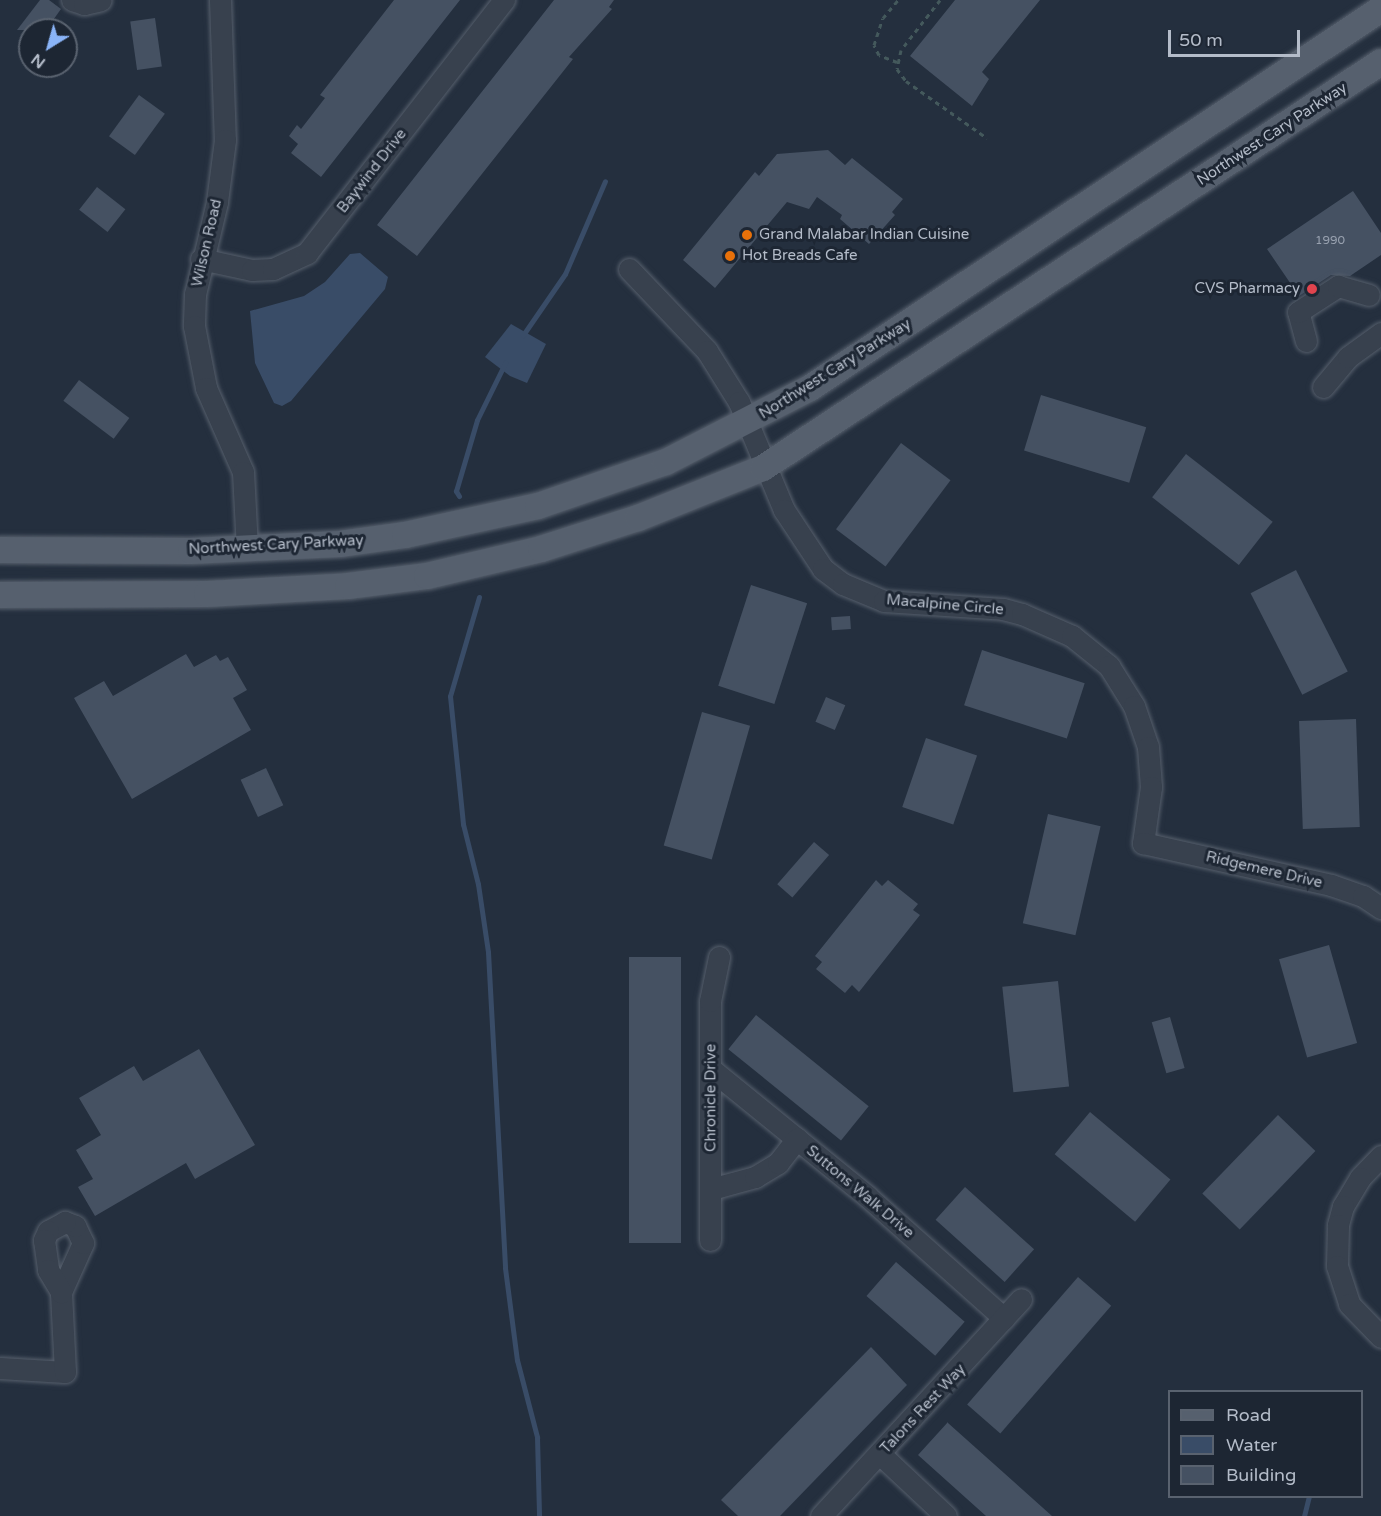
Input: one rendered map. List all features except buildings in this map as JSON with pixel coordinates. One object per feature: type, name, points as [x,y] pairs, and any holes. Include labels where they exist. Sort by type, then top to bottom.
[{"type":"main road","name":"Northwest Cary Parkway","points":[[0,550],[247,549],[340,544],[477,521],[633,474],[747,423],[810,388],[1381,9]]},
{"type":"main road","name":"Northwest Cary Parkway","points":[[0,595],[207,594],[348,586],[427,576],[552,546],[638,518],[763,468],[1381,63]]},
{"type":"street","points":[[72,0],[84,4],[101,0]]},
{"type":"street","name":"Wilson Road","points":[[220,0],[225,140],[217,202],[201,259],[195,294],[197,355],[207,388],[231,436],[243,472],[247,549]]},
{"type":"street","name":"Baywind Drive","points":[[201,259],[252,270],[273,269],[307,253],[504,0]]},
{"type":"street","name":"Macalpine Circle","points":[[629,269],[707,351],[747,423],[763,468],[808,553],[843,584],[884,601],[1003,609],[1022,614],[1072,636],[1109,666],[1134,706],[1148,747],[1151,787],[1143,843]]},
{"type":"street","points":[[1306,341],[1298,312],[1338,286],[1369,295]]},
{"type":"street","points":[[1323,387],[1348,357],[1381,333]]},
{"type":"street","name":"Ridgemere Drive","points":[[1143,843],[1331,885],[1363,896],[1381,908]]},
{"type":"street","name":"Chronicle Drive","points":[[710,1240],[712,1070],[710,1001],[719,957]]},
{"type":"street","name":"Suttons Walk Drive","points":[[712,1070],[797,1139],[1004,1318]]},
{"type":"street","points":[[711,1189],[755,1177],[778,1163],[797,1139]]},
{"type":"street","points":[[1381,1156],[1359,1178],[1344,1206],[1338,1225],[1337,1266],[1349,1304],[1381,1337]]},
{"type":"street","points":[[0,1368],[65,1372],[61,1292]]},
{"type":"street","name":"Talons Rest Way","points":[[821,1516],[881,1455],[1021,1299]]},
{"type":"street","points":[[881,1455],[946,1516]]},
{"type":"path","points":[[898,0],[883,18],[874,45],[879,55],[897,62],[906,81],[987,138]]},
{"type":"path","points":[[897,62],[901,50],[940,0]]},
{"type":"water","points":[[360,253],[388,277],[385,289],[291,401],[282,406],[274,403],[255,363],[250,311],[304,296],[325,282],[350,254]]},
{"type":"water","points":[[511,324],[546,344],[527,383],[510,376],[485,357]]},
{"type":"waterway","points":[[523,335],[565,274],[605,181]]},
{"type":"waterway","points":[[459,496],[456,491],[477,420],[505,363]]},
{"type":"waterway","points":[[479,597],[450,696],[463,824],[478,884],[488,952],[505,1268],[517,1360],[537,1437],[539,1516]]},
{"type":"waterway","points":[[1304,1516],[1308,1498]]},
{"type":"place","name":"Grand Malabar Indian Cuisine","points":[[747,235]]},
{"type":"place","name":"Hot Breads Cafe","points":[[730,256]]},
{"type":"place","name":"CVS Pharmacy","points":[[1312,289]]}]
